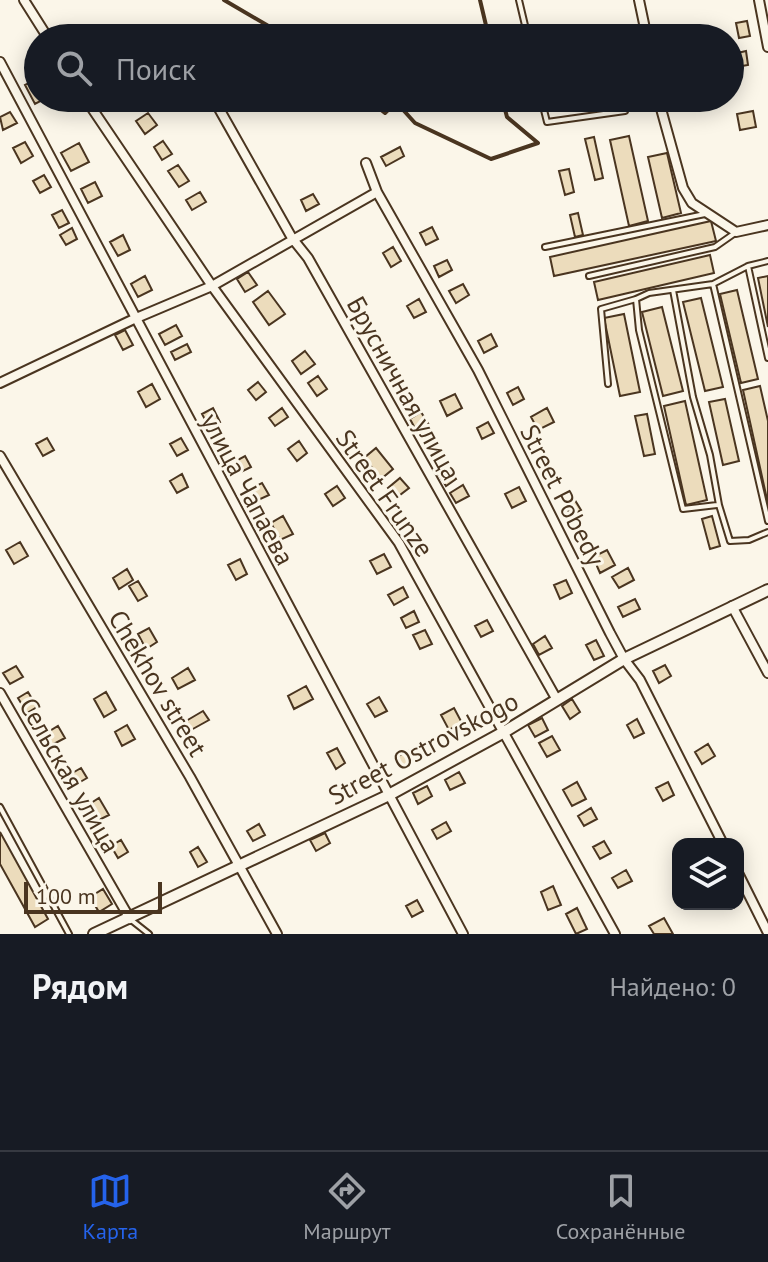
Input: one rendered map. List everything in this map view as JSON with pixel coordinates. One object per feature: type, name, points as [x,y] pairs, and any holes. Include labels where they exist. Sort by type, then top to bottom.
[{"type":"street","points":[[24,0],[39,24]]},
{"type":"street","points":[[639,0],[644,24]]},
{"type":"street","points":[[759,0],[768,47]]},
{"type":"street","name":"улица Чапаева","points":[[0,62],[24,108]]},
{"type":"street","name":"улица Чапаева","points":[[26,112],[463,934]]},
{"type":"street","name":"Street Frunze","points":[[94,112],[212,286],[399,543],[615,934]]},
{"type":"street","name":"Брусничная улица","points":[[221,112],[292,238],[308,258],[557,700]]},
{"type":"street","points":[[662,112],[683,188],[692,203],[736,232],[768,225]]},
{"type":"street","name":"Street Pobedy","points":[[366,163],[377,192],[478,370],[624,659],[640,680],[720,838]]},
{"type":"street","points":[[0,383],[134,319],[212,286],[377,192]]},
{"type":"street","name":"Chekhov street","points":[[0,456],[190,777],[277,934]]},
{"type":"street","name":"Street Ostrovskogo","points":[[94,934],[387,796],[504,732],[624,659],[768,590]]},
{"type":"street","points":[[732,606],[768,673]]},
{"type":"street","name":"Сельская улица","points":[[0,693],[130,919]]},
{"type":"street","points":[[744,885],[768,933]]},
{"type":"lane","points":[[519,0],[525,24]]},
{"type":"lane","points":[[544,112],[547,122],[618,112]]},
{"type":"lane","points":[[545,247],[705,214]]},
{"type":"lane","points":[[589,276],[715,247],[736,232]]},
{"type":"lane","points":[[608,384],[601,309],[649,293],[713,284],[748,266],[768,261]]},
{"type":"lane","points":[[748,266],[768,358]]},
{"type":"lane","points":[[713,284],[768,521]]},
{"type":"lane","points":[[673,290],[693,397],[730,541],[749,540],[768,532]]},
{"type":"lane","points":[[636,299],[639,330],[683,509],[719,505]]},
{"type":"lane","points":[[0,807],[69,934]]},
{"type":"lane","points":[[130,919],[149,934]]},
{"type":"building","points":[[747,21],[750,36],[744,37],[744,24],[736,23]]},
{"type":"building","points":[[744,51],[748,65],[744,66]]},
{"type":"building","points":[[753,111],[756,127],[740,130],[737,114]]},
{"type":"building","points":[[10,112],[17,123],[3,130],[0,117]]},
{"type":"building","points":[[148,113],[157,125],[145,134],[136,121]]},
{"type":"building","points":[[629,136],[648,221],[629,226],[610,140]]},
{"type":"building","points":[[594,137],[603,178],[595,180],[585,139]]},
{"type":"building","points":[[163,141],[172,154],[162,160],[154,147]]},
{"type":"building","points":[[25,142],[33,156],[21,163],[13,148]]},
{"type":"building","points":[[79,143],[89,162],[71,171],[61,153]]},
{"type":"building","points":[[400,147],[404,156],[386,166],[381,157]]},
{"type":"building","points":[[667,153],[681,213],[662,218],[648,157]]},
{"type":"building","points":[[178,165],[189,181],[179,187],[168,171]]},
{"type":"building","points":[[569,169],[574,192],[565,195],[559,171]]},
{"type":"building","points":[[44,175],[51,187],[40,193],[33,181]]},
{"type":"building","points":[[95,182],[102,196],[88,203],[81,189]]},
{"type":"building","points":[[200,192],[206,202],[192,210],[186,200]]},
{"type":"building","points":[[313,194],[319,204],[306,211],[301,200]]},
{"type":"building","points":[[62,210],[69,223],[59,228],[52,215]]},
{"type":"building","points":[[578,213],[583,235],[575,237],[570,215]]},
{"type":"building","points":[[711,221],[716,241],[554,276],[550,257]]},
{"type":"building","points":[[432,227],[438,239],[426,245],[420,233]]},
{"type":"building","points":[[72,228],[77,239],[66,245],[60,235]]},
{"type":"building","points":[[123,235],[130,250],[118,256],[110,242]]},
{"type":"building","points":[[393,247],[401,261],[391,267],[383,253]]},
{"type":"building","points":[[710,255],[714,273],[598,300],[594,282]]},
{"type":"building","points":[[447,260],[452,270],[439,277],[434,266]]},
{"type":"building","points":[[248,272],[257,285],[245,292],[237,279]]},
{"type":"building","points":[[145,276],[152,290],[138,297],[131,284]]},
{"type":"building","points":[[768,276],[768,327],[758,278]]},
{"type":"building","points":[[463,284],[469,295],[456,303],[449,291]]},
{"type":"building","points":[[737,290],[758,379],[741,383],[720,294]]},
{"type":"building","points":[[268,291],[285,314],[269,325],[253,302]]},
{"type":"building","points":[[701,298],[723,387],[705,391],[683,302]]},
{"type":"building","points":[[419,299],[426,312],[414,318],[407,306]]},
{"type":"building","points":[[662,307],[683,391],[663,396],[642,312]]},
{"type":"building","points":[[624,314],[640,392],[620,396],[604,318]]},
{"type":"building","points":[[176,325],[182,336],[165,345],[159,334]]},
{"type":"building","points":[[125,330],[133,345],[123,350],[115,335]]},
{"type":"building","points":[[491,334],[497,346],[484,353],[478,341]]},
{"type":"building","points":[[187,344],[191,352],[175,360],[171,352]]},
{"type":"building","points":[[305,351],[315,364],[301,374],[292,361]]},
{"type":"building","points":[[318,376],[327,389],[317,396],[308,383]]},
{"type":"building","points":[[258,382],[266,392],[256,400],[248,390]]},
{"type":"building","points":[[152,384],[160,399],[146,407],[138,392]]},
{"type":"building","points":[[760,386],[768,421],[768,504],[743,390]]},
{"type":"building","points":[[518,387],[524,399],[513,405],[507,393]]},
{"type":"building","points":[[455,394],[462,408],[447,416],[440,401]]},
{"type":"building","points":[[725,399],[739,461],[723,465],[709,402]]},
{"type":"building","points":[[685,401],[707,500],[686,505],[664,406]]},
{"type":"building","points":[[213,408],[220,422],[209,427],[202,414]]},
{"type":"building","points":[[282,408],[288,417],[275,426],[269,418]]},
{"type":"building","points":[[547,408],[554,422],[538,430],[531,417]]},
{"type":"building","points":[[421,412],[429,425],[417,432],[410,419]]},
{"type":"building","points":[[647,414],[655,454],[644,456],[635,416]]},
{"type":"building","points":[[488,422],[494,433],[482,439],[477,428]]},
{"type":"building","points":[[47,438],[54,450],[43,456],[36,444]]},
{"type":"building","points":[[181,438],[188,450],[177,456],[170,444]]},
{"type":"building","points":[[299,441],[307,453],[297,461],[288,449]]},
{"type":"building","points":[[376,448],[393,469],[381,479],[364,458]]},
{"type":"building","points":[[245,456],[251,467],[239,473],[234,462]]},
{"type":"building","points":[[448,467],[456,479],[446,486],[438,473]]},
{"type":"building","points":[[182,474],[188,487],[177,493],[170,481]]},
{"type":"building","points":[[400,478],[409,488],[396,498],[388,488]]},
{"type":"building","points":[[262,483],[269,495],[256,501],[250,489]]},
{"type":"building","points":[[463,485],[469,496],[456,503],[450,493]]},
{"type":"building","points":[[337,486],[345,498],[333,506],[325,494]]},
{"type":"building","points":[[519,487],[526,501],[512,508],[505,494]]},
{"type":"building","points":[[573,497],[581,510],[571,516],[564,502]]},
{"type":"building","points":[[283,516],[293,534],[280,540],[271,523]]},
{"type":"building","points":[[712,516],[720,546],[710,549],[702,519]]},
{"type":"building","points":[[20,542],[28,556],[14,564],[6,550]]},
{"type":"building","points":[[607,550],[615,565],[600,573],[593,557]]},
{"type":"building","points":[[384,554],[391,567],[377,574],[370,561]]},
{"type":"building","points":[[240,559],[247,574],[236,580],[228,565]]},
{"type":"building","points":[[628,568],[634,580],[619,588],[612,577]]},
{"type":"building","points":[[127,569],[133,580],[119,589],[113,578]]},
{"type":"building","points":[[566,580],[572,593],[560,599],[554,585]]},
{"type":"building","points":[[138,581],[147,596],[138,601],[129,586]]},
{"type":"building","points":[[403,587],[408,597],[394,605],[388,595]]},
{"type":"building","points":[[635,599],[640,609],[623,617],[618,607]]},
{"type":"building","points":[[414,611],[419,622],[406,628],[401,618]]},
{"type":"building","points":[[487,620],[493,631],[481,637],[475,626]]},
{"type":"building","points":[[149,628],[157,642],[146,649],[138,634]]},
{"type":"building","points":[[425,630],[432,644],[420,649],[413,635]]},
{"type":"building","points":[[545,636],[552,648],[539,655],[533,644]]},
{"type":"building","points":[[596,640],[604,656],[594,660],[586,645]]},
{"type":"building","points":[[665,665],[671,676],[659,683],[653,671]]},
{"type":"building","points":[[16,666],[23,677],[10,684],[3,673]]},
{"type":"building","points":[[188,668],[195,680],[178,689],[172,678]]},
{"type":"building","points":[[306,686],[313,699],[294,709],[288,696]]},
{"type":"building","points":[[28,692],[37,707],[27,713],[18,698]]},
{"type":"building","points":[[106,692],[116,710],[104,717],[94,699]]},
{"type":"building","points":[[379,697],[387,711],[375,717],[367,704]]},
{"type":"building","points":[[572,699],[580,712],[570,719],[562,706]]},
{"type":"building","points":[[454,708],[462,723],[449,730],[441,715]]},
{"type":"building","points":[[203,711],[209,720],[191,730],[186,721]]},
{"type":"building","points":[[542,718],[548,730],[535,737],[528,725]]},
{"type":"building","points":[[637,719],[644,733],[634,738],[627,725]]},
{"type":"building","points":[[127,725],[135,739],[122,746],[115,732]]},
{"type":"building","points":[[58,726],[65,738],[50,746],[43,735]]},
{"type":"building","points":[[552,736],[560,750],[547,757],[539,743]]},
{"type":"building","points":[[708,744],[715,756],[702,764],[695,752]]},
{"type":"building","points":[[337,748],[345,763],[336,769],[327,753]]},
{"type":"building","points":[[408,751],[414,760],[401,767],[396,757]]},
{"type":"building","points":[[81,768],[87,778],[75,785],[69,775]]},
{"type":"building","points":[[459,772],[465,783],[450,790],[445,780]]},
{"type":"building","points":[[577,782],[586,799],[572,806],[563,790]]},
{"type":"building","points":[[668,782],[674,795],[663,801],[656,788]]},
{"type":"building","points":[[427,786],[432,796],[418,804],[413,793]]},
{"type":"building","points":[[99,798],[109,815],[97,821],[88,805]]},
{"type":"building","points":[[591,808],[597,819],[584,826],[578,816]]},
{"type":"building","points":[[446,822],[451,831],[437,839],[432,830]]},
{"type":"building","points":[[259,824],[265,835],[253,841],[247,831]]},
{"type":"building","points":[[0,832],[48,919],[35,927],[0,864]]},
{"type":"building","points":[[325,833],[330,843],[316,851],[310,840]]},
{"type":"building","points":[[121,840],[128,852],[118,858],[111,846]]},
{"type":"building","points":[[604,841],[611,853],[600,859],[593,847]]},
{"type":"building","points":[[198,847],[207,862],[198,867],[190,852]]},
{"type":"building","points":[[626,870],[632,881],[618,888],[612,878]]},
{"type":"building","points":[[553,886],[561,905],[548,910],[541,892]]},
{"type":"building","points":[[103,889],[112,904],[99,912],[90,897]]},
{"type":"building","points":[[417,900],[423,911],[412,917],[406,906]]},
{"type":"building","points":[[577,908],[587,929],[576,934],[566,914]]},
{"type":"building","points":[[664,918],[673,934],[654,934],[649,926]]},
{"type":"wall","points":[[224,0],[265,24]]},
{"type":"wall","points":[[480,0],[486,24]]},
{"type":"wall","points":[[405,112],[415,123],[491,159],[538,143],[507,117],[506,112]]}]
